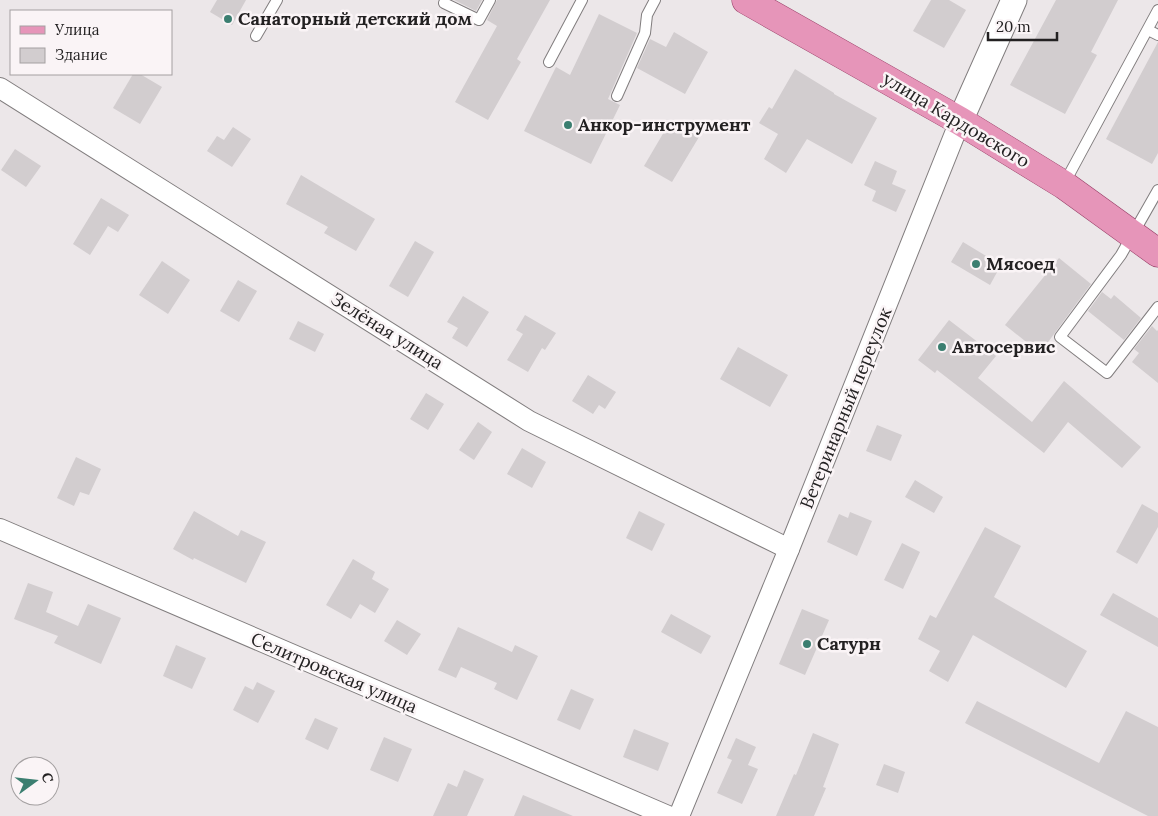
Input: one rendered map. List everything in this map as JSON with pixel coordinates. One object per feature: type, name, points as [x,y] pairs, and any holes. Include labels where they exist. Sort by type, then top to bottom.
[{"type":"main road","name":"улица Кардовского","points":[[746,0],[960,122],[1064,185],[1158,253]]},
{"type":"street","name":"Ветеринарный переулок","points":[[679,816],[960,122],[1014,0]]},
{"type":"street","name":"Зелёная улица","points":[[0,88],[530,421],[788,549]]},
{"type":"street","name":"Селитровская улица","points":[[0,530],[668,816]]},
{"type":"lane","points":[[256,36],[277,0]]},
{"type":"lane","points":[[444,3],[478,20],[490,0]]},
{"type":"lane","points":[[549,62],[582,0]]},
{"type":"lane","points":[[617,96],[646,33],[647,15],[655,0]]},
{"type":"lane","points":[[1064,185],[1158,10]]},
{"type":"lane","points":[[1148,30],[1158,35]]},
{"type":"lane","points":[[1158,190],[1134,235],[1060,337],[1107,373],[1158,307]]},
{"type":"building","name":"Санаторный детский дом","points":[[217,0],[246,0],[232,25],[210,12]]},
{"type":"building","points":[[454,0],[482,0],[476,11]]},
{"type":"building","points":[[497,0],[550,0],[517,59],[521,62],[488,120],[455,102],[497,26],[487,20]]},
{"type":"building","points":[[931,0],[949,0],[966,10],[944,48],[913,31]]},
{"type":"building","points":[[1056,0],[1118,0],[1091,52],[1097,55],[1065,114],[1010,85]]},
{"type":"building","points":[[599,14],[637,33],[608,99],[620,105],[591,164],[524,131],[556,67],[570,75]]},
{"type":"building","points":[[674,32],[708,52],[685,94],[637,68],[650,39],[666,47]]},
{"type":"building","points":[[1158,42],[1158,153],[1152,164],[1106,139]]},
{"type":"building","points":[[795,69],[877,118],[852,164],[807,139],[786,173],[764,159],[778,134],[759,123],[769,107],[772,109]]},
{"type":"building","points":[[132,75],[142,75],[162,87],[140,124],[113,108]]},
{"type":"building","points":[[671,120],[699,137],[672,182],[644,166]]},
{"type":"building","points":[[233,127],[251,139],[232,167],[207,151],[217,136],[224,140]]},
{"type":"building","points":[[15,149],[41,166],[26,187],[1,170]]},
{"type":"building","points":[[875,161],[897,171],[892,184],[906,190],[896,212],[872,201],[876,191],[864,185]]},
{"type":"building","points":[[301,175],[375,219],[356,251],[324,233],[328,227],[286,204]]},
{"type":"building","points":[[101,198],[129,215],[118,232],[108,226],[90,255],[73,244]]},
{"type":"building","points":[[415,241],[434,252],[408,297],[389,286]]},
{"type":"building","name":"Мясоед","points":[[963,242],[1001,265],[990,285],[951,262]]},
{"type":"building","points":[[1059,258],[1091,284],[1040,353],[1005,325]]},
{"type":"building","points":[[162,261],[190,280],[168,314],[139,295]]},
{"type":"building","points":[[238,280],[257,291],[239,322],[220,311]]},
{"type":"building","points":[[1102,292],[1111,299],[1114,295],[1141,318],[1124,340],[1088,311]]},
{"type":"building","points":[[463,296],[489,312],[467,347],[452,338],[458,328],[447,322]]},
{"type":"building","points":[[525,315],[556,333],[545,350],[542,348],[528,372],[507,360],[523,334],[516,330]]},
{"type":"building","points":[[949,320],[996,356],[978,378],[1032,422],[1064,381],[1141,447],[1122,468],[1068,422],[1044,453],[937,370],[935,373],[918,360]]},
{"type":"building","points":[[298,321],[324,334],[315,352],[289,339]]},
{"type":"building","points":[[1152,326],[1158,330],[1158,383],[1132,362],[1139,353],[1134,349]]},
{"type":"building","points":[[738,347],[788,375],[770,407],[720,379]]},
{"type":"building","points":[[588,375],[616,392],[605,409],[599,405],[593,414],[572,401]]},
{"type":"building","points":[[426,393],[444,404],[428,430],[410,419]]},
{"type":"building","points":[[478,422],[492,432],[474,460],[459,450]]},
{"type":"building","points":[[877,425],[902,435],[891,461],[866,451]]},
{"type":"building","points":[[522,448],[546,462],[532,488],[507,474]]},
{"type":"building","points":[[76,457],[101,469],[89,495],[80,492],[74,506],[57,498]]},
{"type":"building","points":[[915,480],[943,497],[934,513],[905,497]]},
{"type":"building","points":[[1142,504],[1158,513],[1158,527],[1137,564],[1116,552]]},
{"type":"building","points":[[194,511],[238,536],[241,530],[266,542],[246,583],[194,558],[193,560],[173,549]]},
{"type":"building","points":[[639,511],[665,524],[652,551],[626,538]]},
{"type":"building","points":[[850,512],[872,521],[857,556],[827,542],[839,514],[848,518]]},
{"type":"building","points":[[985,527],[1021,546],[994,597],[1087,651],[1066,688],[973,635],[948,682],[929,671],[940,651],[918,639],[930,615],[936,618]]},
{"type":"building","points":[[902,543],[920,552],[903,589],[884,580]]},
{"type":"building","points":[[353,559],[375,572],[372,579],[389,589],[375,613],[360,604],[351,619],[326,605]]},
{"type":"building","points":[[28,583],[53,592],[46,612],[78,626],[88,604],[121,618],[101,664],[54,643],[58,636],[14,619]]},
{"type":"building","points":[[1113,593],[1158,618],[1158,647],[1100,615]]},
{"type":"building","name":"Сатурн","points":[[802,609],[829,620],[805,675],[779,664]]},
{"type":"building","points":[[671,614],[711,636],[701,654],[661,632]]},
{"type":"building","points":[[397,620],[421,634],[407,655],[384,641]]},
{"type":"building","points":[[458,627],[512,652],[515,645],[538,656],[517,700],[494,689],[497,683],[461,667],[456,678],[438,670]]},
{"type":"building","points":[[176,645],[206,658],[192,689],[163,676]]},
{"type":"building","points":[[257,682],[275,691],[258,723],[233,710],[245,686],[253,690]]},
{"type":"building","points":[[571,689],[594,699],[580,730],[557,720]]},
{"type":"building","points":[[977,701],[1099,763],[1126,711],[1158,727],[1158,816],[1148,816],[965,723]]},
{"type":"building","points":[[315,718],[338,728],[328,750],[305,739]]},
{"type":"building","points":[[634,729],[669,743],[658,771],[623,757]]},
{"type":"building","points":[[813,733],[839,744],[823,787],[826,788],[814,816],[776,816],[794,774],[796,775]]},
{"type":"building","points":[[384,737],[412,749],[398,782],[370,770]]},
{"type":"building","points":[[736,738],[756,747],[748,765],[758,769],[742,804],[717,793],[732,760],[727,758]]},
{"type":"building","points":[[884,764],[905,772],[898,793],[876,785]]},
{"type":"building","points":[[464,770],[484,779],[467,816],[433,816],[448,783],[457,787]]},
{"type":"building","points":[[523,795],[573,816],[514,816]]},
{"type":"place","name":"Санаторный детский дом","points":[[228,19]]},
{"type":"place","name":"Анкор-инструмент","points":[[568,125]]},
{"type":"place","name":"Мясоед","points":[[976,264]]},
{"type":"place","name":"Автосервис","points":[[942,347]]},
{"type":"place","name":"Сатурн","points":[[807,644]]}]
